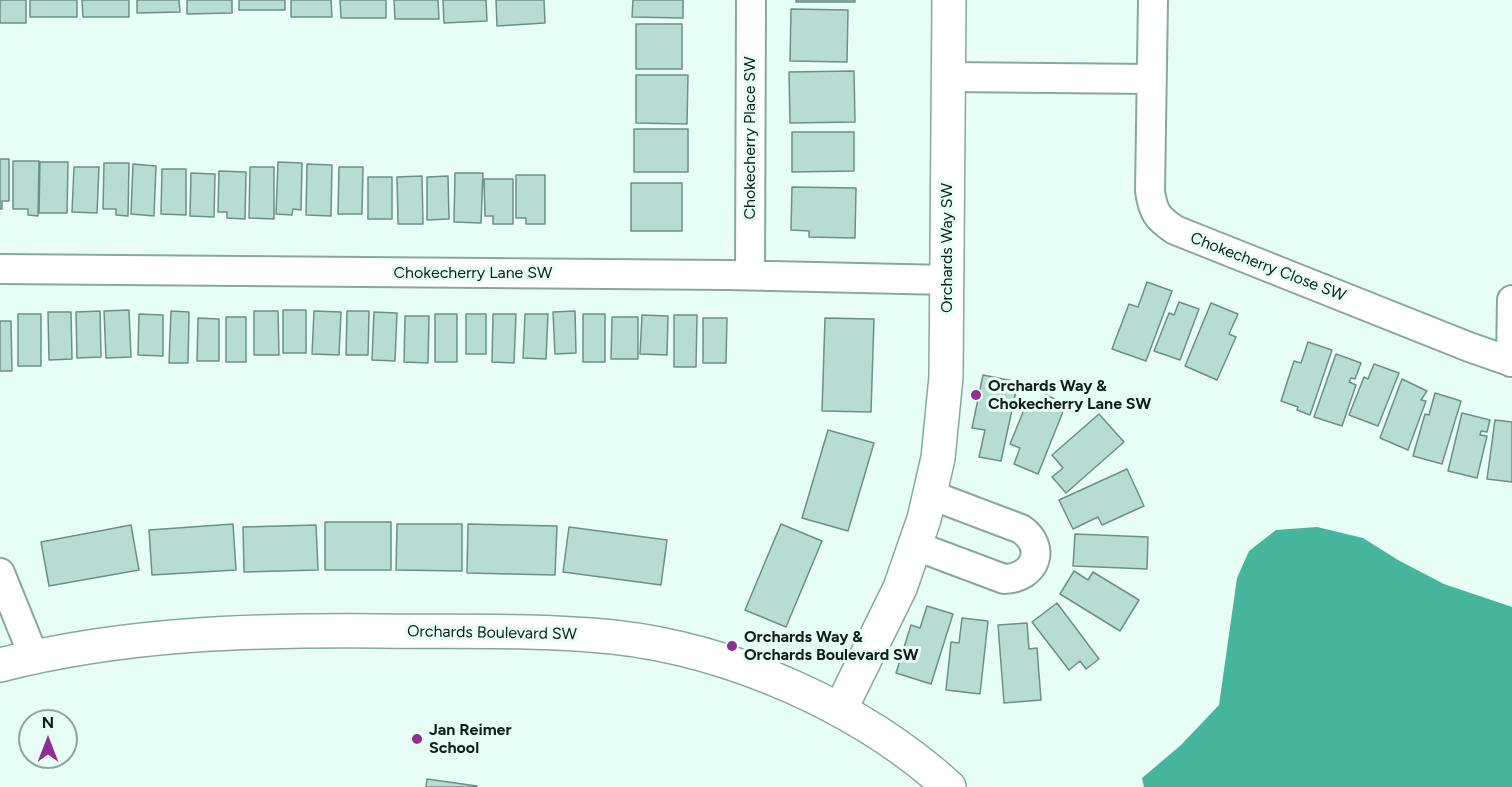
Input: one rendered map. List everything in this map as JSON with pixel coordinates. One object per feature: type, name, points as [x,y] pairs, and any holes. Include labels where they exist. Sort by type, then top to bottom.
[{"type":"street","name":"Chokecherry Place SW","points":[[750,275],[751,0]]},
{"type":"street","name":"Orchards Way SW","points":[[840,710],[891,607],[916,546],[938,458],[944,412],[949,0]]},
{"type":"street","name":"Chokecherry Close SW","points":[[1153,0],[1150,191],[1155,213],[1163,222],[1175,230],[1512,362]]},
{"type":"street","points":[[948,77],[1151,79]]},
{"type":"street","name":"Chokecherry Lane SW","points":[[0,268],[750,275],[947,280]]},
{"type":"street","points":[[1512,300],[1512,362]]},
{"type":"street","points":[[916,546],[1004,579],[1025,574],[1035,559],[1032,541],[1021,529],[930,495]]},
{"type":"street","points":[[0,573],[34,657]]},
{"type":"street","name":"Orchards Boulevard SW","points":[[0,665],[110,643],[216,633],[325,631],[580,634],[617,638],[707,657],[756,672],[840,710],[909,755],[949,787]]},
{"type":"shaded area","points":[[1317,527],[1363,538],[1398,560],[1444,584],[1512,607],[1512,787],[1144,787],[1142,778],[1181,745],[1219,705],[1237,578],[1249,551],[1276,530]]},
{"type":"building","points":[[0,0],[26,0],[26,23],[0,23]]},
{"type":"building","points":[[30,0],[77,0],[77,17],[30,17]]},
{"type":"building","points":[[82,0],[129,0],[129,17],[83,17]]},
{"type":"building","points":[[137,0],[179,0],[180,12],[137,13]]},
{"type":"building","points":[[187,0],[232,0],[232,13],[187,14]]},
{"type":"building","points":[[239,0],[285,0],[285,10],[239,10]]},
{"type":"building","points":[[291,0],[331,0],[332,17],[291,17]]},
{"type":"building","points":[[340,0],[386,0],[386,18],[341,18]]},
{"type":"building","points":[[394,0],[438,0],[439,19],[395,19]]},
{"type":"building","points":[[443,0],[486,0],[487,21],[444,23]]},
{"type":"building","points":[[496,0],[544,0],[545,23],[497,26]]},
{"type":"building","points":[[633,0],[683,0],[683,18],[632,17]]},
{"type":"building","points":[[796,0],[855,0],[855,2],[796,2]]},
{"type":"building","points":[[791,9],[848,10],[847,62],[790,61]]},
{"type":"building","points":[[636,24],[682,24],[682,69],[636,69]]},
{"type":"building","points":[[854,71],[855,122],[790,123],[789,72]]},
{"type":"building","points":[[636,75],[688,75],[687,124],[636,123]]},
{"type":"building","points":[[634,129],[688,129],[688,172],[634,172]]},
{"type":"building","points":[[792,132],[854,132],[854,171],[792,172]]},
{"type":"building","points":[[0,159],[9,159],[9,201],[2,201],[2,209],[0,209]]},
{"type":"building","points":[[13,161],[39,161],[38,216],[28,215],[28,209],[13,209]]},
{"type":"building","points":[[40,162],[68,162],[67,213],[39,213]]},
{"type":"building","points":[[278,162],[302,163],[301,210],[293,209],[292,215],[276,214]]},
{"type":"building","points":[[104,163],[129,163],[128,216],[116,215],[116,209],[103,209]]},
{"type":"building","points":[[133,164],[156,166],[154,216],[131,214]]},
{"type":"building","points":[[307,164],[332,165],[331,216],[306,215]]},
{"type":"building","points":[[74,167],[99,167],[97,213],[72,212]]},
{"type":"building","points":[[250,167],[274,167],[274,219],[249,218]]},
{"type":"building","points":[[339,167],[363,167],[362,214],[338,214]]},
{"type":"building","points":[[162,169],[186,169],[186,215],[161,214]]},
{"type":"building","points":[[219,171],[246,172],[245,219],[227,218],[227,212],[218,212]]},
{"type":"building","points":[[191,173],[215,174],[214,217],[190,216]]},
{"type":"building","points":[[455,173],[483,173],[481,223],[454,222]]},
{"type":"building","points":[[516,175],[545,175],[545,224],[526,224],[526,218],[516,218]]},
{"type":"building","points":[[422,176],[423,224],[398,224],[397,177]]},
{"type":"building","points":[[448,176],[449,219],[427,220],[427,177]]},
{"type":"building","points":[[368,177],[392,177],[392,219],[368,219]]},
{"type":"building","points":[[484,179],[513,179],[513,224],[493,224],[493,216],[485,216]]},
{"type":"building","points":[[631,183],[682,183],[682,231],[631,231]]},
{"type":"building","points":[[792,187],[856,188],[855,238],[809,237],[809,231],[791,230]]},
{"type":"building","points":[[1147,282],[1172,291],[1146,361],[1112,349],[1129,304],[1138,307]]},
{"type":"building","points":[[1179,302],[1199,309],[1180,360],[1154,351],[1169,313],[1174,315]]},
{"type":"building","points":[[1211,303],[1238,314],[1229,334],[1236,337],[1217,380],[1185,366]]},
{"type":"building","points":[[129,310],[131,357],[106,358],[104,311]]},
{"type":"building","points":[[283,310],[306,310],[306,353],[283,353]]},
{"type":"building","points":[[100,311],[101,357],[77,358],[76,312]]},
{"type":"building","points":[[171,311],[189,312],[188,363],[169,363]]},
{"type":"building","points":[[254,311],[278,311],[279,355],[254,355]]},
{"type":"building","points":[[314,311],[341,312],[339,355],[312,354]]},
{"type":"building","points":[[347,311],[369,311],[368,355],[346,355]]},
{"type":"building","points":[[575,311],[576,353],[555,354],[553,312]]},
{"type":"building","points":[[48,312],[71,312],[72,359],[49,360]]},
{"type":"building","points":[[374,312],[397,313],[395,361],[372,360]]},
{"type":"building","points":[[18,314],[41,314],[41,366],[18,366]]},
{"type":"building","points":[[139,314],[163,315],[163,356],[138,355]]},
{"type":"building","points":[[435,314],[457,314],[457,362],[435,362]]},
{"type":"building","points":[[466,314],[486,314],[486,354],[466,354]]},
{"type":"building","points":[[493,314],[516,314],[514,363],[492,362]]},
{"type":"building","points":[[525,314],[548,314],[546,359],[523,358]]},
{"type":"building","points":[[583,314],[605,314],[605,362],[583,362]]},
{"type":"building","points":[[642,315],[668,316],[667,355],[640,354]]},
{"type":"building","points":[[674,315],[697,315],[696,367],[674,367]]},
{"type":"building","points":[[405,316],[429,316],[428,363],[404,362]]},
{"type":"building","points":[[226,317],[246,317],[246,362],[226,362]]},
{"type":"building","points":[[612,317],[638,317],[638,359],[611,359]]},
{"type":"building","points":[[198,318],[219,319],[219,361],[197,361]]},
{"type":"building","points":[[703,318],[727,318],[726,363],[703,363]]},
{"type":"building","points":[[825,318],[874,319],[871,412],[822,411]]},
{"type":"building","points":[[0,321],[11,321],[12,371],[0,371]]},
{"type":"building","points":[[1308,342],[1332,350],[1310,415],[1297,410],[1298,407],[1281,401],[1294,361],[1301,363]]},
{"type":"building","points":[[1336,354],[1361,363],[1355,379],[1351,378],[1349,382],[1356,385],[1342,426],[1314,417]]},
{"type":"building","points":[[1374,364],[1399,373],[1378,426],[1349,415],[1364,377],[1368,379]]},
{"type":"building","points":[[983,375],[1018,382],[1001,461],[979,457],[985,430],[972,428]]},
{"type":"building","points":[[1402,379],[1427,391],[1421,400],[1426,401],[1408,450],[1380,438]]},
{"type":"building","points":[[1435,393],[1461,401],[1442,464],[1413,456],[1425,414],[1429,415]]},
{"type":"building","points":[[1046,395],[1066,404],[1038,474],[1014,464],[1020,448],[1010,444],[1028,400],[1042,405]]},
{"type":"building","points":[[1462,413],[1490,420],[1487,432],[1481,431],[1480,435],[1487,436],[1477,478],[1448,471]]},
{"type":"building","points":[[1099,414],[1124,442],[1066,493],[1052,477],[1063,468],[1052,455]]},
{"type":"building","points":[[1495,420],[1512,422],[1512,482],[1487,479]]},
{"type":"building","points":[[828,430],[874,443],[848,531],[802,518]]},
{"type":"building","points":[[1127,469],[1144,506],[1102,525],[1098,517],[1073,529],[1059,500]]},
{"type":"building","points":[[325,522],[391,522],[391,570],[325,570]]},
{"type":"building","points":[[233,524],[236,570],[152,575],[149,530]]},
{"type":"building","points":[[397,524],[462,524],[462,571],[396,570]]},
{"type":"building","points":[[468,524],[557,526],[555,575],[467,573]]},
{"type":"building","points":[[781,524],[822,541],[786,627],[745,610]]},
{"type":"building","points":[[131,525],[139,570],[49,586],[41,542]]},
{"type":"building","points":[[316,525],[318,570],[244,572],[243,527]]},
{"type":"building","points":[[569,527],[667,540],[661,585],[563,572]]},
{"type":"building","points":[[1075,534],[1148,537],[1147,569],[1073,566]]},
{"type":"building","points":[[1074,571],[1088,580],[1093,572],[1139,600],[1120,631],[1060,594]]},
{"type":"building","points":[[1057,603],[1099,659],[1086,669],[1080,661],[1069,670],[1032,622]]},
{"type":"building","points":[[927,606],[953,614],[931,684],[896,673],[911,625],[920,628]]},
{"type":"building","points":[[962,618],[988,621],[980,694],[946,690],[951,642],[959,643]]},
{"type":"building","points":[[1027,623],[1029,649],[1037,648],[1041,700],[1004,703],[998,625]]},
{"type":"building","name":"Jan Reimer School","points":[[427,779],[477,786],[426,787]]},
{"type":"place","name":"Orchards Way & Chokecherry Lane SW","points":[[976,395]]},
{"type":"place","name":"Orchards Way & Orchards Boulevard SW","points":[[732,646]]},
{"type":"place","name":"Jan Reimer School","points":[[417,739]]}]
